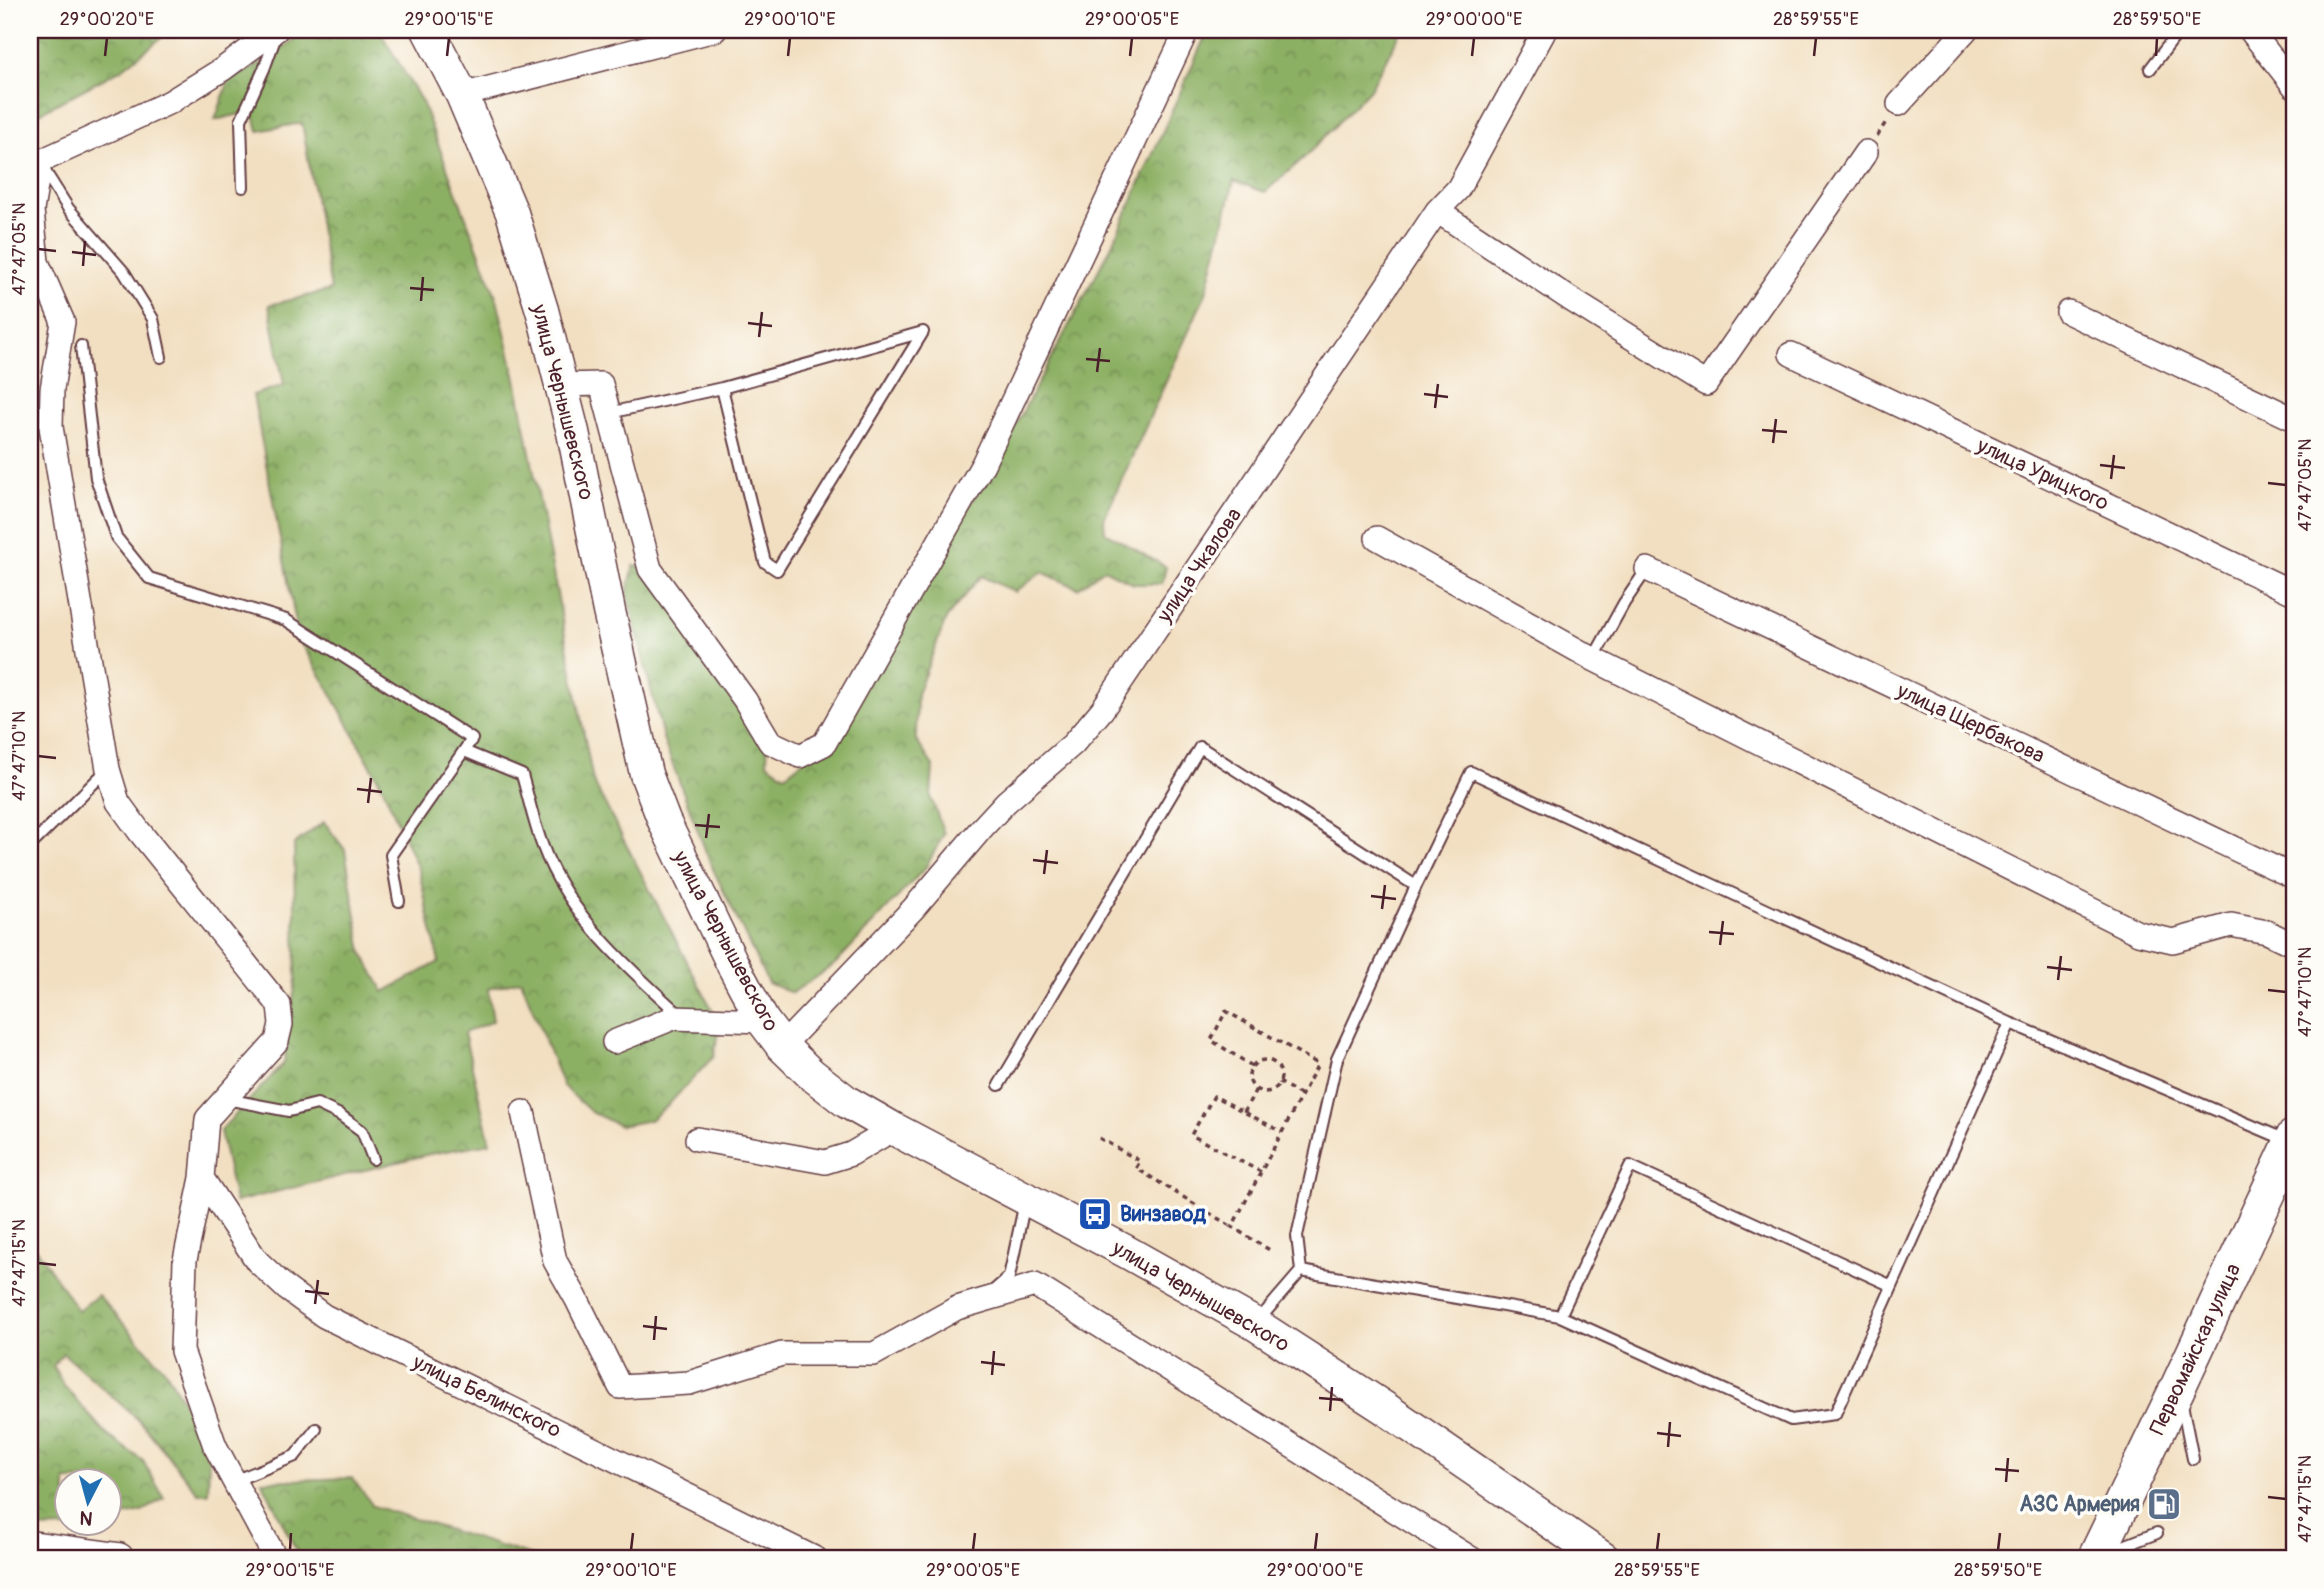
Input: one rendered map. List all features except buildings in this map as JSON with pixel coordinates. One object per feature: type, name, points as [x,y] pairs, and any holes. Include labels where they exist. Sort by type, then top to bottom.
[{"type":"main road","name":"улица Чернышевского","points":[[428,30],[461,94],[512,213],[542,310],[573,432],[612,625],[646,774],[664,821],[733,965],[772,1033],[811,1074],[847,1101],[1255,1324],[1386,1409],[1604,1559]]},
{"type":"main road","name":"Первомайская улица","points":[[2095,1558],[2293,1140]]},
{"type":"main road","points":[[30,1547],[118,1559]]},
{"type":"street","points":[[276,1559],[215,1446],[182,1351],[184,1260],[202,1178],[207,1119],[277,1041],[281,1024],[279,1004],[138,831],[118,802],[108,769],[51,427],[52,389],[63,322],[37,262],[33,211],[35,164],[170,102],[223,69],[277,30]]},
{"type":"street","points":[[461,94],[715,30]]},
{"type":"street","points":[[561,385],[601,384],[650,569],[745,700],[770,742],[800,756],[824,744],[982,464],[1186,30]]},
{"type":"street","name":"улица Чкалова","points":[[772,1033],[913,909],[1006,802],[1073,744],[1102,710],[1437,211],[1458,189],[1545,30]]},
{"type":"street","points":[[1899,104],[1966,30]]},
{"type":"street","points":[[2250,30],[2294,86]]},
{"type":"street","points":[[1437,211],[1706,384],[1866,152]]},
{"type":"street","points":[[2068,312],[2294,419]]},
{"type":"street","name":"улица Урицкого","points":[[1791,354],[2294,593]]},
{"type":"street","points":[[1377,538],[1593,659],[2138,933],[2173,941],[2231,925],[2267,932],[2294,945]]},
{"type":"street","name":"улица Щербакова","points":[[1647,569],[2294,877]]},
{"type":"street","points":[[614,1042],[673,1018],[772,1033]]},
{"type":"street","points":[[523,1112],[555,1261],[620,1387],[689,1383],[782,1354],[874,1354],[957,1308],[1035,1284],[1472,1559]]},
{"type":"street","points":[[697,1139],[825,1162],[851,1154],[894,1129]]},
{"type":"street","name":"улица Белинского","points":[[202,1178],[257,1261],[287,1289],[324,1316],[816,1559]]},
{"type":"lane","points":[[243,187],[241,120],[264,69],[277,30]]},
{"type":"lane","points":[[2150,69],[2180,30]]},
{"type":"lane","points":[[35,164],[68,208],[124,272],[153,319],[161,357]]},
{"type":"lane","points":[[609,413],[722,388],[923,332],[777,569],[765,562],[722,388]]},
{"type":"lane","points":[[81,346],[96,478],[116,537],[149,578],[286,620],[472,739],[391,855],[399,901]]},
{"type":"lane","points":[[1593,659],[1624,603],[1647,569]]},
{"type":"lane","points":[[999,1085],[1200,747],[1416,886]]},
{"type":"lane","points":[[464,751],[522,775],[543,848],[566,893],[624,964],[684,1018]]},
{"type":"lane","points":[[30,846],[108,769]]},
{"type":"lane","points":[[1255,1324],[1300,1271],[1297,1237],[1337,1059],[1471,772],[2010,1023],[2293,1140]]},
{"type":"lane","points":[[1300,1271],[1560,1316],[1791,1420],[1835,1414],[2010,1023]]},
{"type":"lane","points":[[225,1099],[289,1111],[317,1104],[341,1115],[362,1131],[373,1159]]},
{"type":"lane","points":[[1560,1316],[1630,1166],[1892,1286]]},
{"type":"lane","points":[[984,1300],[1009,1277],[1026,1199]]},
{"type":"lane","points":[[2178,1387],[2193,1459]]},
{"type":"lane","points":[[234,1481],[295,1456],[316,1429]]},
{"type":"lane","points":[[2095,1558],[2157,1533]]},
{"type":"path","points":[[1866,152],[1899,104]]},
{"type":"path","points":[[1232,1227],[1318,1065],[1226,1011],[1211,1040],[1252,1066]]},
{"type":"path","points":[[1259,1061],[1272,1061],[1280,1071],[1279,1082],[1269,1091],[1256,1089],[1249,1079],[1252,1066],[1259,1061]]},
{"type":"path","points":[[1279,1082],[1301,1095]]},
{"type":"path","points":[[1244,1112],[1256,1089]]},
{"type":"path","points":[[1261,1172],[1191,1135],[1214,1096],[1282,1132]]},
{"type":"path","points":[[1100,1138],[1140,1161],[1136,1168],[1273,1252]]},
{"type":"green space","points":[[30,30],[171,30],[122,69],[30,118]]},
{"type":"green space","points":[[304,30],[379,30],[422,102],[497,299],[516,379],[593,781],[720,1025],[714,1056],[669,1104],[650,1120],[620,1126],[591,1112],[563,1086],[521,980],[488,989],[493,1021],[464,1033],[490,1143],[430,1154],[235,1202],[220,1131],[284,1063],[296,979],[294,844],[324,822],[345,850],[362,952],[384,992],[439,962],[419,871],[383,788],[299,640],[253,395],[284,385],[269,305],[331,290],[302,123],[258,131],[253,111],[215,120],[229,80],[269,58]]},
{"type":"green space","points":[[1208,30],[1402,30],[1370,89],[1307,155],[1265,192],[1234,181],[1206,293],[1104,519],[1105,532],[1166,567],[1162,584],[1134,584],[1104,569],[1078,588],[1042,572],[1015,592],[981,576],[947,617],[917,694],[916,740],[933,766],[931,797],[944,834],[926,867],[835,964],[792,993],[768,983],[711,865],[664,742],[627,593],[634,566],[650,569],[768,738],[767,763],[785,775],[824,744],[999,456],[1113,243]]},
{"type":"green space","points":[[30,1239],[78,1311],[98,1295],[166,1371],[193,1419],[209,1461],[208,1493],[198,1493],[141,1422],[63,1353],[53,1366],[64,1386],[106,1434],[143,1461],[164,1498],[142,1512],[122,1516],[122,1466],[52,1466],[52,1528],[30,1529]]},
{"type":"green space","points":[[352,1478],[373,1506],[541,1559],[332,1559],[298,1554],[262,1481]]},
{"type":"place","name":"Винзавод","points":[[1095,1214]]},
{"type":"place","name":"АЗС Армерия","points":[[2164,1504]]}]
